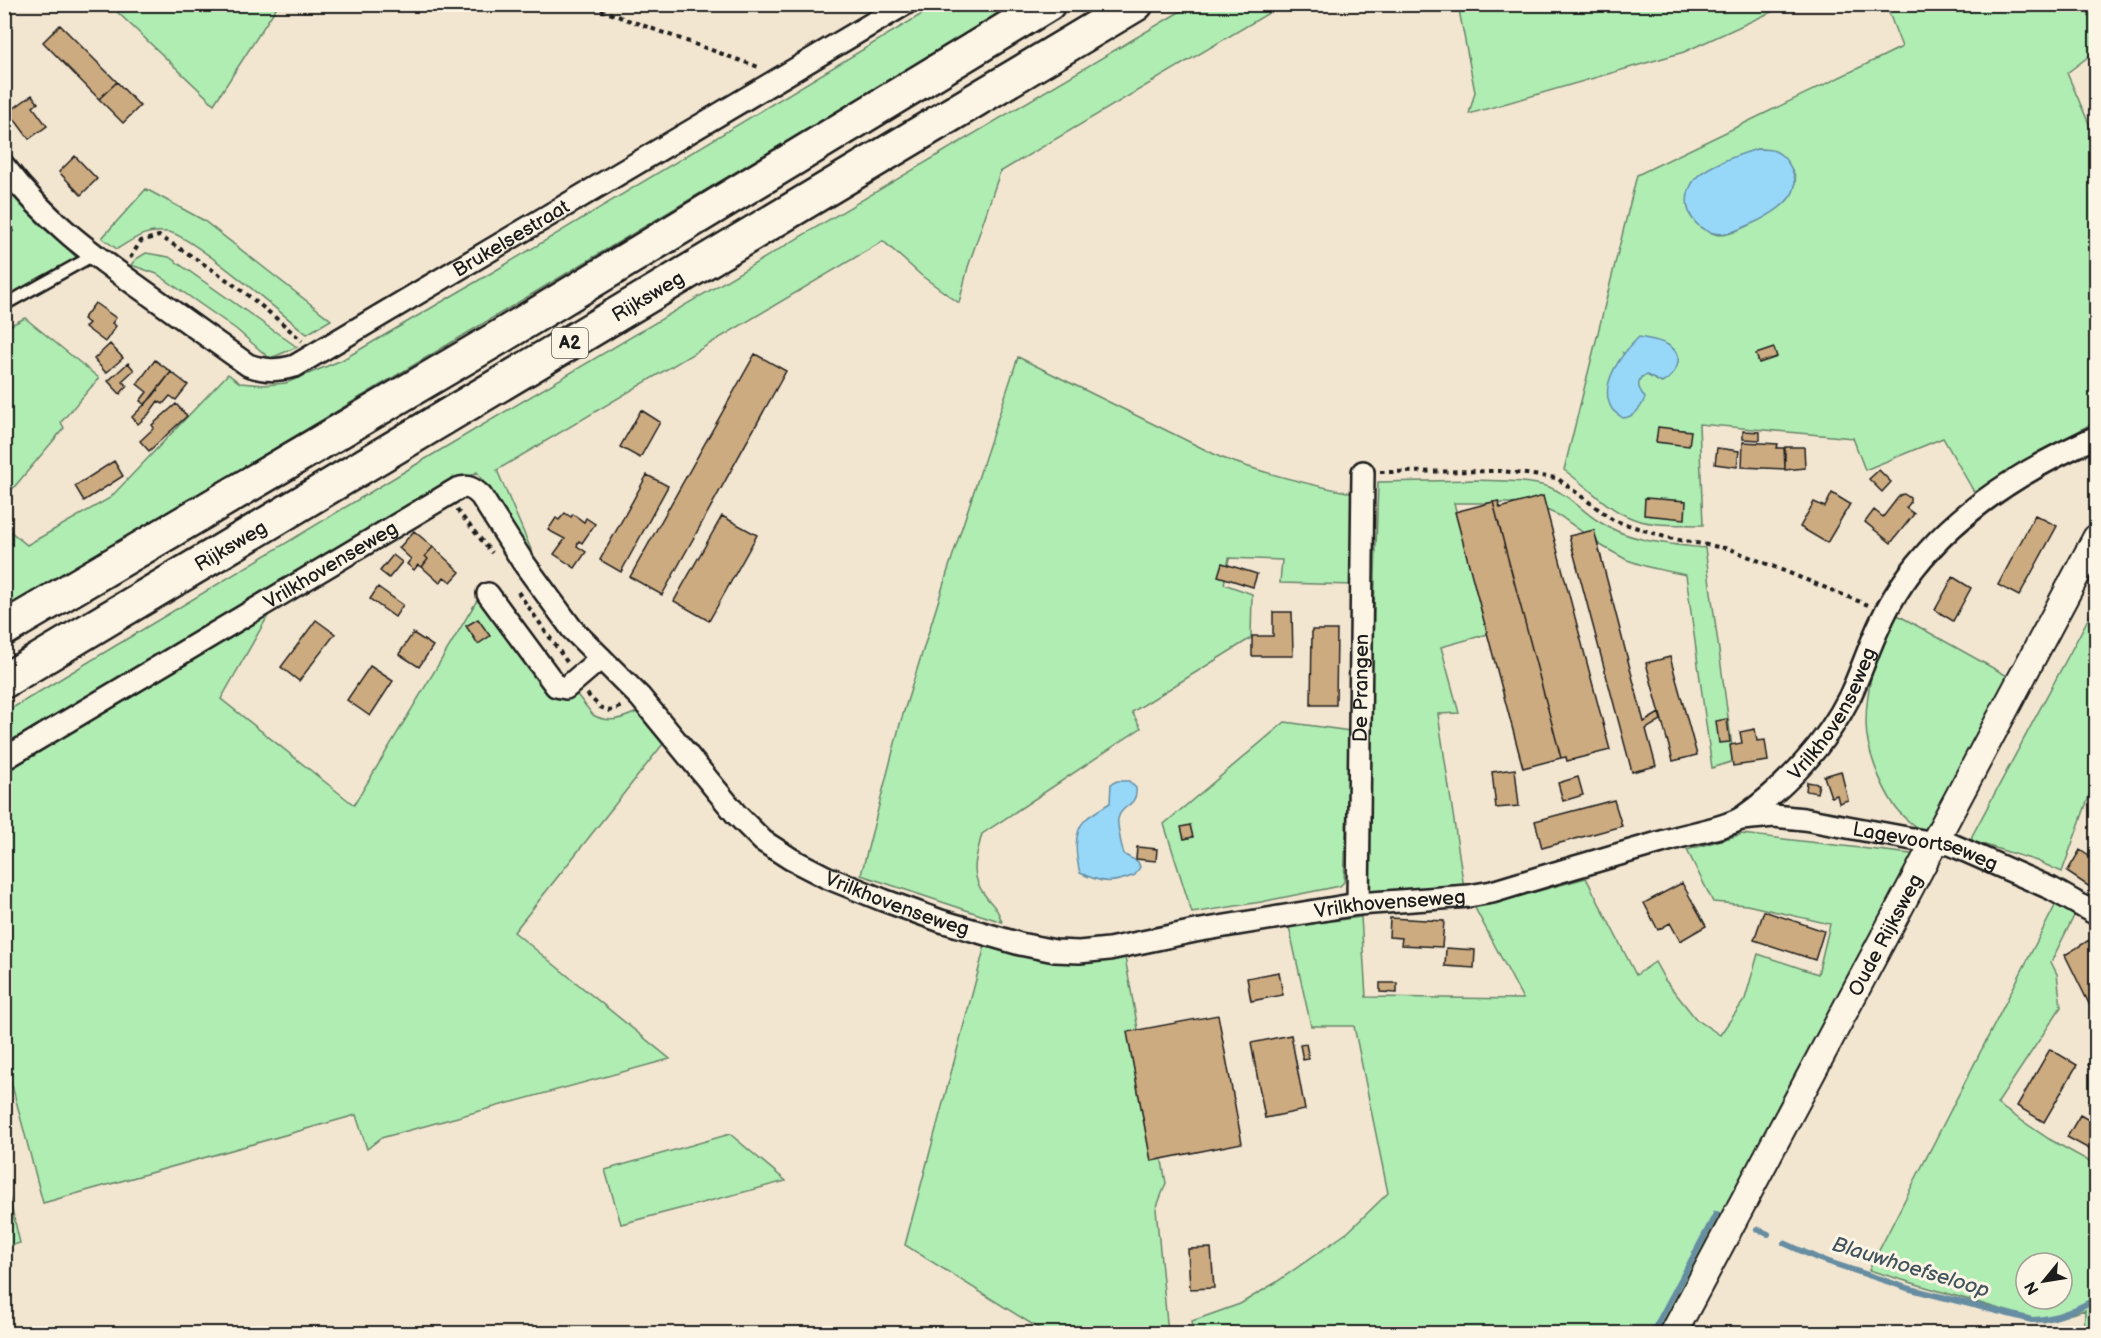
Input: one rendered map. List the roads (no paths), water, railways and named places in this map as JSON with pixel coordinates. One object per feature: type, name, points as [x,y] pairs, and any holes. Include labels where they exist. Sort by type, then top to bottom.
[{"type":"highway","name":"Rijksweg","points":[[4,629],[498,338],[1048,4]]},
{"type":"highway","name":"Rijksweg","points":[[4,681],[1136,4]]},
{"type":"street","name":"Brukelsestraat","points":[[4,166],[22,189],[64,232],[119,273],[248,365],[264,371],[280,370],[295,366],[905,4]]},
{"type":"street","name":"Vrilkhovenseweg","points":[[4,759],[457,489],[466,487],[481,496],[551,601],[573,628],[640,697],[736,814],[763,841],[826,877],[941,921],[1055,951],[1079,952],[1109,949],[1195,931],[1359,904],[1469,896],[1492,892],[1740,819],[1782,786],[1824,738],[1850,695],[1885,612],[1903,582],[1924,554],[1986,497],[2018,477],[2097,437]]},
{"type":"street","name":"De Prangen","points":[[1359,904],[1363,472]]},
{"type":"street","name":"Oude Rijksweg","points":[[1673,1334],[2097,538]]},
{"type":"street","points":[[488,594],[556,686],[566,688],[601,658]]},
{"type":"street","name":"Lagevoortseweg","points":[[1740,819],[1774,816],[1804,819],[1950,844],[2052,889],[2097,914]]},
{"type":"lane","points":[[4,305],[85,260],[91,252]]},
{"type":"water","points":[[1757,149],[1775,151],[1784,158],[1794,176],[1792,194],[1774,211],[1735,231],[1723,234],[1702,228],[1689,212],[1687,201],[1689,190],[1695,179],[1715,165]]},
{"type":"water","points":[[1639,337],[1668,345],[1674,349],[1678,360],[1672,375],[1662,383],[1647,375],[1641,377],[1639,385],[1645,398],[1634,414],[1623,418],[1612,409],[1608,400],[1608,390],[1619,360]]},
{"type":"water","points":[[1117,781],[1129,781],[1136,788],[1134,799],[1122,810],[1118,822],[1124,853],[1138,862],[1140,867],[1135,875],[1108,882],[1080,873],[1076,852],[1077,838],[1086,819],[1110,803],[1111,784]]},
{"type":"waterway","name":"Blauwhoefseloop","points":[[1652,1334],[1717,1214]]},
{"type":"waterway","name":"Blauwhoefseloop","points":[[1757,1229],[1768,1234]]},
{"type":"waterway","name":"Blauwhoefseloop","points":[[1784,1243],[1817,1258],[1907,1288],[2032,1320],[2057,1316],[2096,1299]]}]
